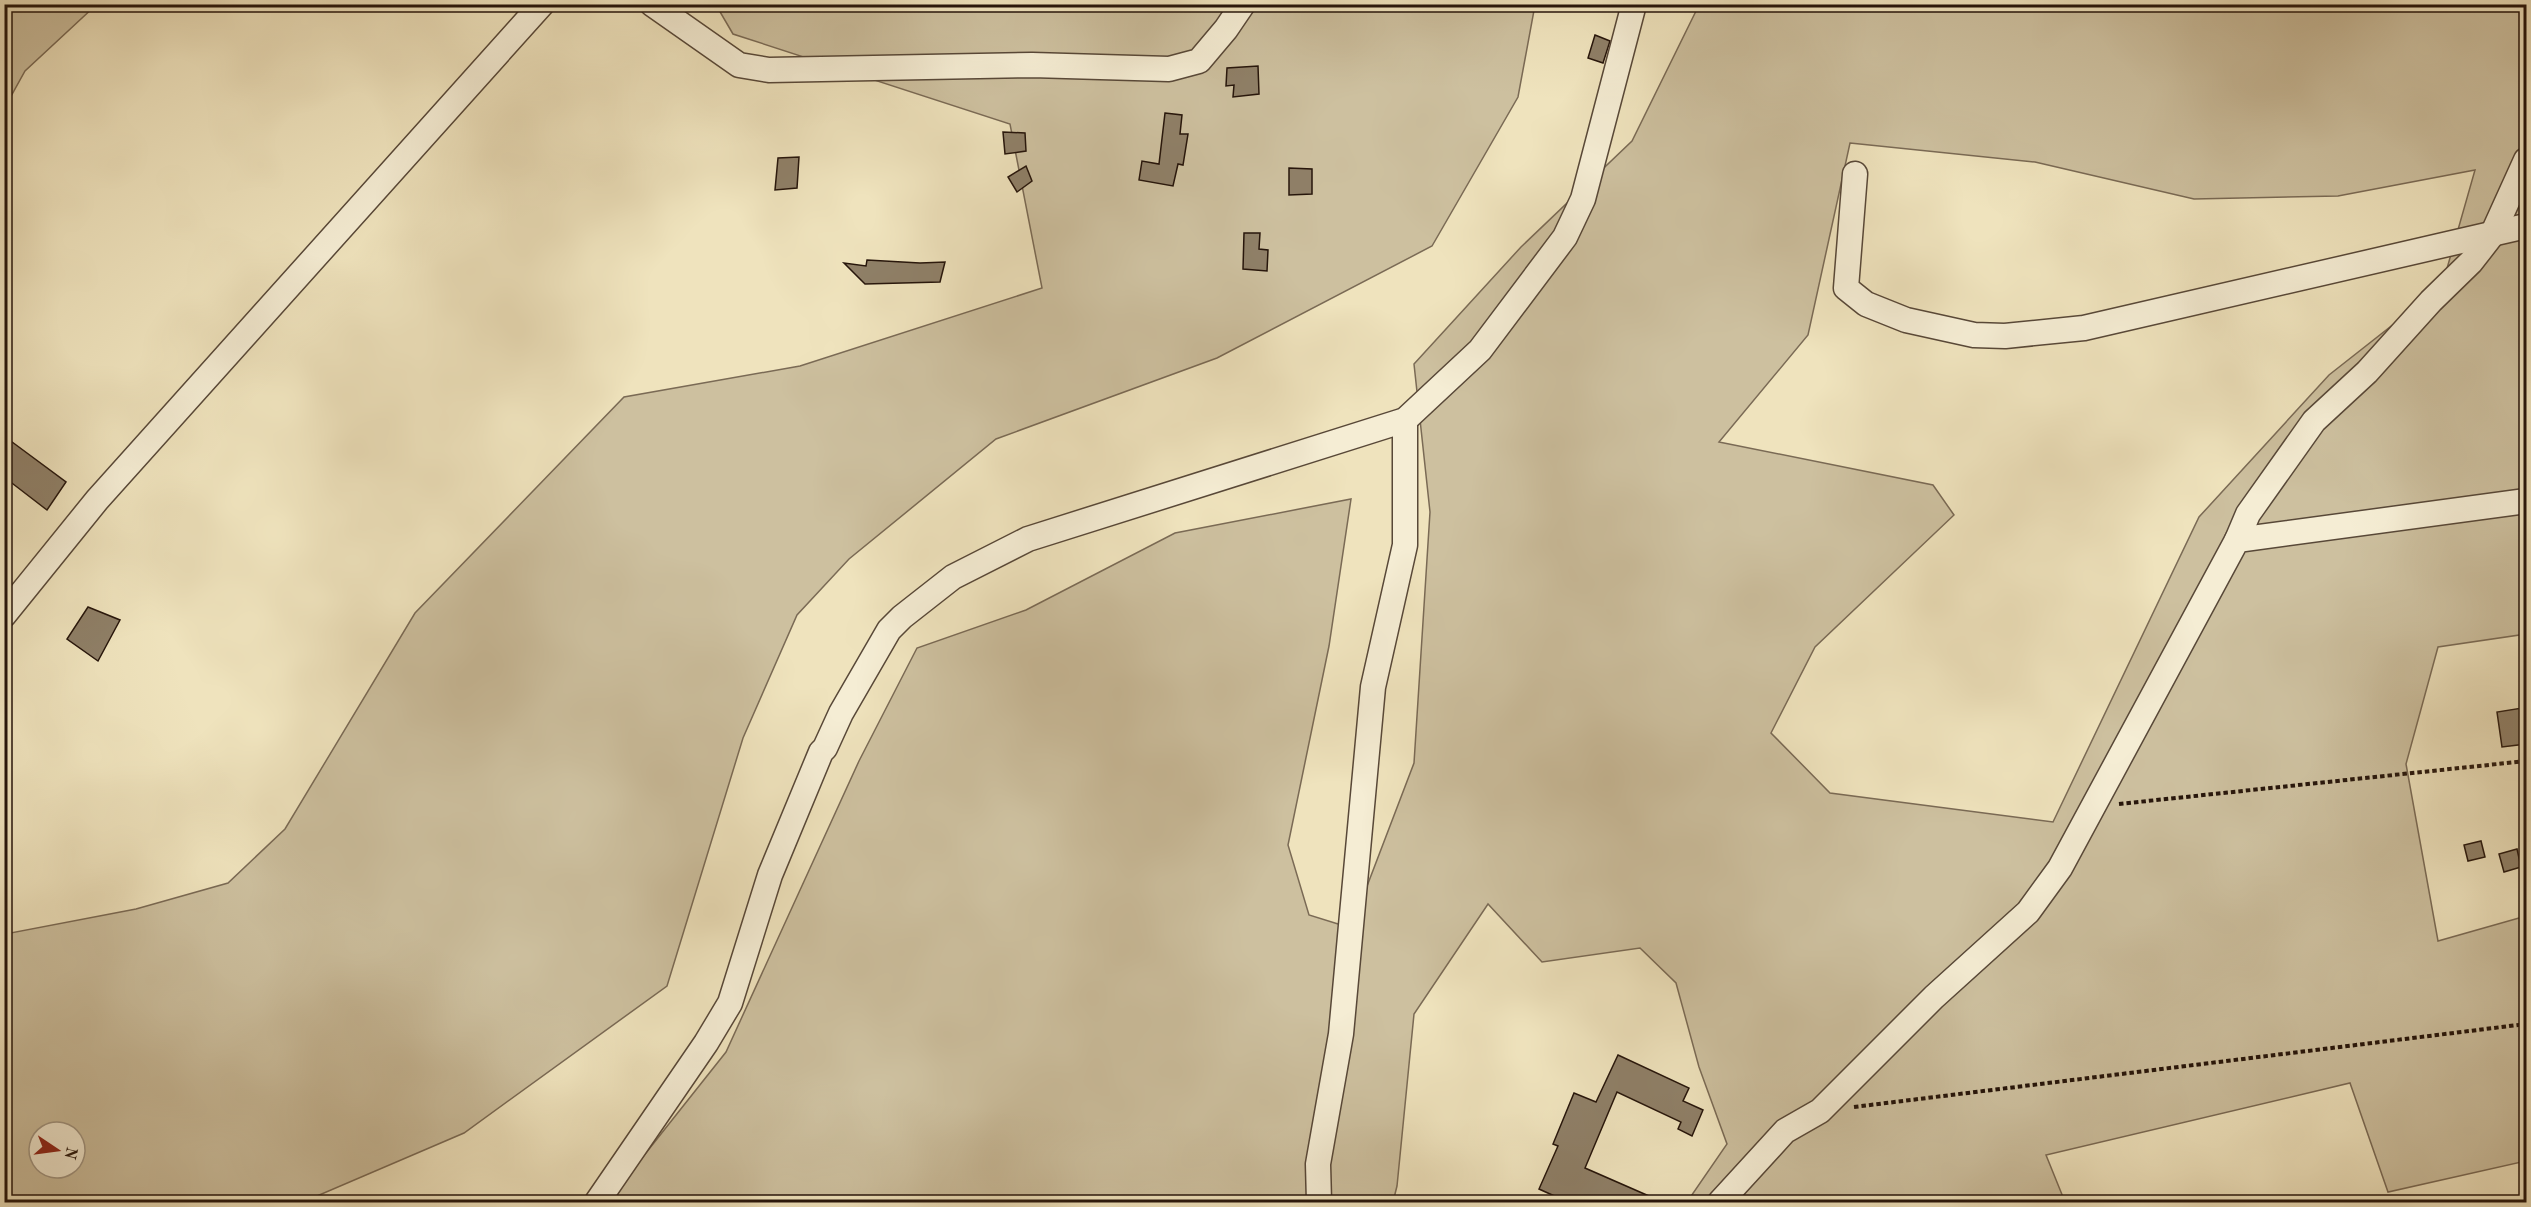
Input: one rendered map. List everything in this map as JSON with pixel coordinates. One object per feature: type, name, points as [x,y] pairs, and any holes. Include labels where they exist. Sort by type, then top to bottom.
[{"type":"street","points":[[4,615],[104,492],[542,4]]},
{"type":"street","points":[[652,4],[739,65],[769,70],[1032,65],[1169,69],[1199,61],[1226,29],[1243,4]]},
{"type":"street","points":[[597,1203],[706,1043],[730,1003],[770,875],[821,752],[889,630],[953,577],[1028,539],[1405,420],[1480,350],[1565,237],[1583,199],[1634,4]]},
{"type":"street","points":[[1719,1203],[1785,1131],[1820,1111],[1934,997],[2028,912],[2060,868],[2237,540],[2248,514],[2314,421],[2367,372],[2393,340],[2471,262],[2492,235],[2526,159]]},
{"type":"street","points":[[1855,174],[1846,288],[1866,304],[1906,320],[1974,336],[2005,336],[2084,328],[2526,226]]},
{"type":"street","points":[[1318,1203],[1318,1164],[1341,1034],[1373,687],[1405,545],[1405,420]]},
{"type":"street","points":[[2237,540],[2526,501]]},
{"type":"path","points":[[2093,807],[2526,761]]},
{"type":"path","points":[[1820,1111],[2526,1024]]},
{"type":"shaded area","points":[[5,4],[96,5],[25,71],[5,107]]},
{"type":"shaded area","points":[[716,5],[1535,5],[1518,97],[1432,246],[1217,358],[996,439],[849,559],[797,615],[743,738],[667,986],[464,1133],[303,1202],[5,1202],[5,934],[136,909],[228,883],[285,829],[415,613],[624,397],[800,366],[1042,288],[1010,124],[733,34]]},
{"type":"shaded area","points":[[1699,5],[2526,5],[2526,634],[2438,647],[2406,764],[2438,941],[2526,916],[2526,1161],[2388,1192],[2350,1083],[2046,1155],[2065,1202],[1687,1202],[1727,1144],[1699,1067],[1676,983],[1640,948],[1542,962],[1488,904],[1414,1014],[1397,1186],[1393,1202],[607,1202],[726,1052],[859,761],[917,648],[1026,610],[1175,533],[1351,499],[1329,646],[1288,845],[1309,915],[1351,928],[1414,763],[1430,512],[1414,364],[1521,247],[1632,141]],"holes":[[[1850,143],[2035,162],[2194,199],[2338,196],[2475,170],[2442,286],[2329,375],[2199,517],[2053,822],[1830,793],[1771,733],[1815,647],[1954,515],[1933,485],[1719,442],[1808,335]]]},
{"type":"building","points":[[1595,35],[1610,41],[1603,63],[1588,58]]},
{"type":"building","points":[[1258,66],[1259,94],[1233,97],[1234,85],[1226,86],[1227,68]]},
{"type":"building","points":[[1165,113],[1182,115],[1180,134],[1188,134],[1183,165],[1178,164],[1173,186],[1139,180],[1142,161],[1159,164]]},
{"type":"building","points":[[1003,132],[1025,133],[1026,151],[1005,154]]},
{"type":"building","points":[[799,157],[797,188],[775,190],[778,158]]},
{"type":"building","points":[[1026,166],[1032,181],[1017,192],[1008,177]]},
{"type":"building","points":[[1289,168],[1312,169],[1312,194],[1289,195]]},
{"type":"building","points":[[1244,233],[1260,233],[1259,249],[1268,250],[1267,271],[1243,269]]},
{"type":"building","points":[[867,260],[945,262],[940,282],[865,284],[844,263],[866,266]]},
{"type":"building","points":[[4,436],[66,482],[47,510],[4,477]]},
{"type":"building","points":[[88,607],[120,620],[98,661],[67,639]]},
{"type":"building","points":[[2522,708],[2526,744],[2502,747],[2497,712]]},
{"type":"building","points":[[2481,841],[2485,857],[2468,861],[2464,845]]},
{"type":"building","points":[[2517,849],[2521,867],[2504,872],[2499,854]]},
{"type":"building","points":[[1618,1055],[1689,1088],[1683,1101],[1703,1110],[1692,1136],[1678,1129],[1681,1122],[1617,1092],[1585,1168],[1665,1203],[1570,1203],[1539,1189],[1558,1146],[1553,1144],[1574,1093],[1596,1102]]}]
